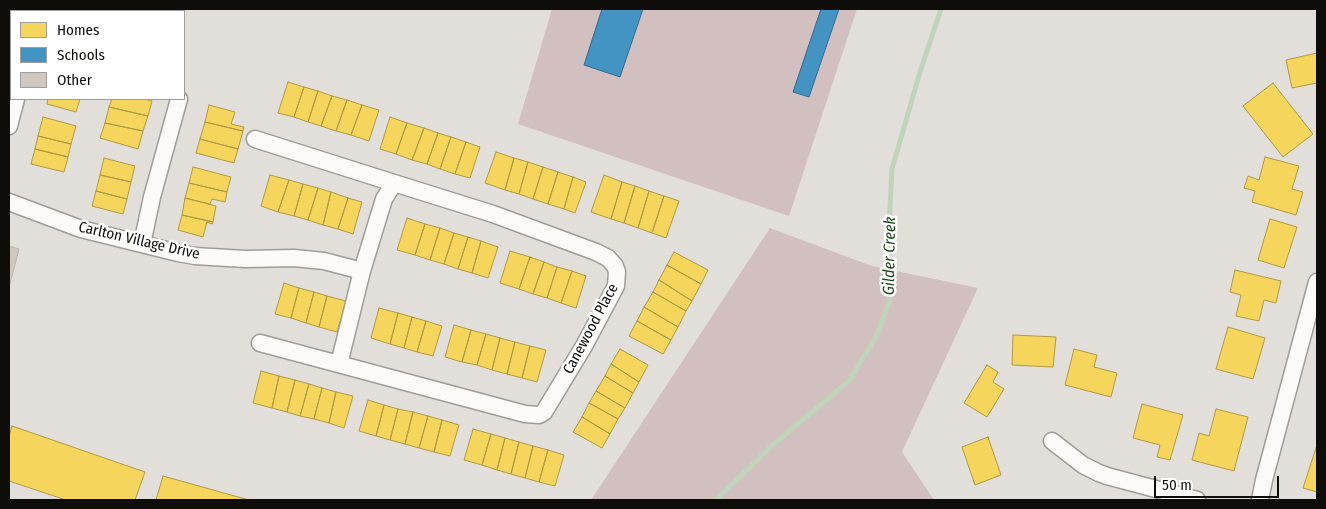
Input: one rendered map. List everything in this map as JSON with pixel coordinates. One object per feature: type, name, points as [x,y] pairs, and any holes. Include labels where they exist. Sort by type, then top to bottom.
[{"type":"street","points":[[9,126],[16,100]]},
{"type":"street","points":[[142,244],[152,197],[179,100]]},
{"type":"street","name":"Canewood Place","points":[[255,139],[493,214],[596,252],[608,258],[615,266],[617,272],[616,286],[584,346],[544,412],[539,415],[525,414],[260,343]]},
{"type":"street","points":[[339,364],[362,271],[384,199],[394,183]]},
{"type":"street","name":"Carlton Village Drive","points":[[9,202],[81,228],[195,256],[245,259],[294,258],[324,261],[362,271]]},
{"type":"street","points":[[1260,500],[1317,282]]},
{"type":"street","points":[[1052,441],[1083,465],[1099,473],[1197,500]]},
{"type":"shaded area","points":[[552,9],[857,9],[789,216],[518,124]]},
{"type":"shaded area","points":[[770,228],[872,266],[978,288],[902,452],[934,500],[591,500]]},
{"type":"building: Homes","points":[[1317,53],[1317,83],[1292,88],[1286,60]]},
{"type":"building: Homes","points":[[288,82],[304,87],[294,117],[278,113]]},
{"type":"building: Homes","points":[[1273,83],[1313,134],[1283,157],[1243,106]]},
{"type":"building: Homes","points":[[304,87],[318,91],[308,122],[294,117]]},
{"type":"building: Homes","points":[[318,91],[332,96],[321,126],[308,122]]},
{"type":"building: Homes","points":[[332,96],[347,100],[336,131],[321,126]]},
{"type":"building: Homes","points":[[48,100],[80,100],[76,112],[47,104]]},
{"type":"building: Homes","points":[[112,100],[152,101],[148,116],[109,107]]},
{"type":"building: Homes","points":[[347,100],[362,105],[351,135],[336,131]]},
{"type":"building: Homes","points":[[209,105],[235,112],[231,124],[244,127],[243,131],[205,122]]},
{"type":"building: Homes","points":[[362,105],[379,110],[369,141],[351,135]]},
{"type":"building: Homes","points":[[109,107],[148,116],[143,131],[105,123]]},
{"type":"building: Homes","points":[[43,117],[76,126],[71,144],[38,136]]},
{"type":"building: Homes","points":[[390,117],[407,123],[396,154],[380,149]]},
{"type":"building: Homes","points":[[205,122],[243,131],[238,149],[200,139]]},
{"type":"building: Homes","points":[[105,123],[143,131],[138,149],[100,138]]},
{"type":"building: Homes","points":[[407,123],[424,128],[412,160],[396,154]]},
{"type":"building: Homes","points":[[424,128],[438,133],[427,164],[412,160]]},
{"type":"building: Homes","points":[[438,133],[451,137],[440,169],[427,164]]},
{"type":"building: Homes","points":[[38,136],[71,144],[68,157],[35,149]]},
{"type":"building: Homes","points":[[451,137],[466,142],[455,174],[440,169]]},
{"type":"building: Homes","points":[[200,139],[238,149],[234,163],[196,153]]},
{"type":"building: Homes","points":[[466,142],[480,147],[470,178],[455,174]]},
{"type":"building: Homes","points":[[35,149],[68,157],[64,172],[31,164]]},
{"type":"building: Homes","points":[[496,152],[514,158],[505,190],[485,183]]},
{"type":"building: Homes","points":[[1265,157],[1299,166],[1292,189],[1303,192],[1296,215],[1252,202],[1255,191],[1244,188],[1248,176],[1259,180]]},
{"type":"building: Homes","points":[[104,158],[135,166],[131,182],[100,175]]},
{"type":"building: Homes","points":[[514,158],[528,162],[519,194],[505,190]]},
{"type":"building: Homes","points":[[528,162],[543,167],[533,199],[519,194]]},
{"type":"building: Homes","points":[[193,167],[231,177],[227,192],[189,183]]},
{"type":"building: Homes","points":[[543,167],[558,172],[548,204],[533,199]]},
{"type":"building: Homes","points":[[558,172],[573,177],[564,209],[548,204]]},
{"type":"building: Homes","points":[[100,175],[131,182],[127,199],[96,191]]},
{"type":"building: Homes","points":[[270,175],[289,180],[278,212],[261,206]]},
{"type":"building: Homes","points":[[604,175],[622,182],[611,219],[591,212]]},
{"type":"building: Homes","points":[[573,177],[586,182],[575,213],[564,209]]},
{"type":"building: Homes","points":[[289,180],[303,184],[294,216],[278,212]]},
{"type":"building: Homes","points":[[622,182],[635,186],[624,223],[611,219]]},
{"type":"building: Homes","points":[[189,183],[227,192],[225,202],[212,199],[210,204],[185,198]]},
{"type":"building: Homes","points":[[303,184],[318,188],[308,220],[294,216]]},
{"type":"building: Homes","points":[[635,186],[649,191],[638,228],[624,223]]},
{"type":"building: Homes","points":[[318,188],[331,192],[323,225],[308,220]]},
{"type":"building: Homes","points":[[96,191],[127,199],[123,214],[92,206]]},
{"type":"building: Homes","points":[[649,191],[664,196],[652,233],[638,228]]},
{"type":"building: Homes","points":[[331,192],[348,198],[338,229],[323,225]]},
{"type":"building: Homes","points":[[664,196],[679,201],[666,238],[652,233]]},
{"type":"building: Homes","points":[[185,198],[216,206],[213,222],[182,215]]},
{"type":"building: Homes","points":[[348,198],[362,202],[353,234],[338,229]]},
{"type":"building: Homes","points":[[182,215],[213,222],[212,224],[207,222],[203,237],[178,230]]},
{"type":"building: Homes","points":[[407,218],[425,224],[415,255],[397,250]]},
{"type":"building: Homes","points":[[1270,219],[1297,227],[1284,268],[1258,260]]},
{"type":"building: Homes","points":[[425,224],[440,228],[430,260],[415,255]]},
{"type":"building: Homes","points":[[440,228],[454,233],[444,264],[430,260]]},
{"type":"building: Homes","points":[[454,233],[468,237],[458,269],[444,264]]},
{"type":"building: Homes","points":[[468,237],[481,241],[472,273],[458,269]]},
{"type":"building: Homes","points":[[481,241],[498,247],[488,278],[472,273]]},
{"type":"building: Homes","points":[[510,251],[530,257],[519,289],[500,283]]},
{"type":"building: Homes","points":[[674,252],[708,270],[701,284],[667,265]]},
{"type":"building: Homes","points":[[530,257],[544,262],[533,294],[519,289]]},
{"type":"building: Homes","points":[[544,262],[557,267],[547,298],[533,294]]},
{"type":"building: Homes","points":[[667,265],[701,284],[692,301],[659,280]]},
{"type":"building: Homes","points":[[557,267],[572,271],[561,303],[547,298]]},
{"type":"building: Homes","points":[[1235,270],[1281,281],[1276,303],[1264,300],[1259,321],[1236,316],[1241,295],[1230,292]]},
{"type":"building: Homes","points":[[572,271],[586,276],[576,308],[561,303]]},
{"type":"building: Homes","points":[[659,280],[692,301],[686,311],[653,292]]},
{"type":"building: Homes","points":[[284,283],[299,288],[291,318],[275,314]]},
{"type":"building: Homes","points":[[299,288],[314,292],[306,323],[291,318]]},
{"type":"building: Homes","points":[[314,292],[327,296],[319,327],[306,323]]},
{"type":"building: Homes","points":[[653,292],[686,311],[678,327],[644,307]]},
{"type":"building: Homes","points":[[327,296],[346,301],[337,332],[319,327]]},
{"type":"building: Homes","points":[[644,307],[678,327],[671,340],[637,321]]},
{"type":"building: Homes","points":[[379,308],[398,313],[390,344],[371,338]]},
{"type":"building: Homes","points":[[398,313],[412,317],[404,348],[390,344]]},
{"type":"building: Homes","points":[[412,317],[426,321],[417,352],[404,348]]},
{"type":"building: Homes","points":[[426,321],[442,326],[433,356],[417,352]]},
{"type":"building: Homes","points":[[637,321],[671,340],[663,354],[629,336]]},
{"type":"building: Homes","points":[[454,325],[471,330],[462,362],[445,357]]},
{"type":"building: Homes","points":[[1228,327],[1265,338],[1253,379],[1216,369]]},
{"type":"building: Homes","points":[[471,330],[486,334],[477,365],[462,362]]},
{"type":"building: Homes","points":[[486,334],[500,338],[492,370],[477,365]]},
{"type":"building: Homes","points":[[1013,335],[1056,337],[1053,367],[1012,365]]},
{"type":"building: Homes","points":[[500,338],[515,342],[507,374],[492,370]]},
{"type":"building: Homes","points":[[515,342],[530,346],[522,378],[507,374]]},
{"type":"building: Homes","points":[[530,346],[546,350],[537,382],[522,378]]},
{"type":"building: Homes","points":[[620,349],[648,365],[639,382],[611,364]]},
{"type":"building: Homes","points":[[1074,349],[1097,355],[1094,367],[1117,373],[1111,397],[1065,385]]},
{"type":"building: Homes","points":[[611,364],[639,382],[633,393],[605,376]]},
{"type":"building: Homes","points":[[987,365],[998,372],[993,382],[1004,389],[987,417],[964,403]]},
{"type":"building: Homes","points":[[261,371],[279,376],[272,408],[253,403]]},
{"type":"building: Homes","points":[[279,376],[295,380],[287,412],[272,408]]},
{"type":"building: Homes","points":[[605,376],[633,393],[625,408],[596,391]]},
{"type":"building: Homes","points":[[295,380],[309,384],[300,416],[287,412]]},
{"type":"building: Homes","points":[[309,384],[322,388],[314,419],[300,416]]},
{"type":"building: Homes","points":[[322,388],[336,392],[329,423],[314,419]]},
{"type":"building: Homes","points":[[596,391],[625,408],[618,419],[589,403]]},
{"type":"building: Homes","points":[[336,392],[353,396],[344,428],[329,423]]},
{"type":"building: Homes","points":[[368,400],[384,405],[376,436],[359,431]]},
{"type":"building: Homes","points":[[589,403],[618,419],[610,434],[582,417]]},
{"type":"building: Homes","points":[[1142,404],[1183,415],[1170,460],[1157,457],[1160,445],[1133,438]]},
{"type":"building: Homes","points":[[384,405],[398,409],[390,440],[376,436]]},
{"type":"building: Homes","points":[[398,409],[413,412],[405,444],[390,440]]},
{"type":"building: Homes","points":[[1216,409],[1248,417],[1234,471],[1192,460],[1199,433],[1209,436]]},
{"type":"building: Homes","points":[[413,412],[428,416],[419,448],[405,444]]},
{"type":"building: Homes","points":[[428,416],[442,420],[434,452],[419,448]]},
{"type":"building: Homes","points":[[582,417],[610,434],[602,448],[573,432]]},
{"type":"building: Homes","points":[[442,420],[459,425],[450,456],[434,452]]},
{"type":"building: Homes","points":[[12,426],[145,472],[135,500],[66,500],[9,481],[9,436]]},
{"type":"building: Homes","points":[[473,429],[491,434],[482,465],[464,460]]},
{"type":"building: Homes","points":[[491,434],[505,438],[497,470],[482,465]]},
{"type":"building: Homes","points":[[988,437],[1001,475],[975,485],[962,447]]},
{"type":"building: Homes","points":[[505,438],[519,442],[511,474],[497,470]]},
{"type":"building: Homes","points":[[519,442],[533,446],[525,478],[511,474]]},
{"type":"building: Homes","points":[[533,446],[548,450],[539,482],[525,478]]},
{"type":"building: Homes","points":[[1317,449],[1317,492],[1303,488]]},
{"type":"building: Homes","points":[[548,450],[564,455],[555,486],[539,482]]},
{"type":"building: Homes","points":[[163,476],[249,500],[156,500]]},
{"type":"building: Schools","points":[[602,9],[643,9],[620,77],[584,65]]},
{"type":"building: Schools","points":[[821,9],[839,9],[809,97],[793,92]]},
{"type":"building: Other","points":[[9,246],[19,249],[10,284],[9,283]]},
{"type":"waterway","name":"Gilder Creek","points":[[716,500],[769,448],[849,381],[876,337],[889,303],[889,227],[892,169],[920,72],[941,9]]}]
